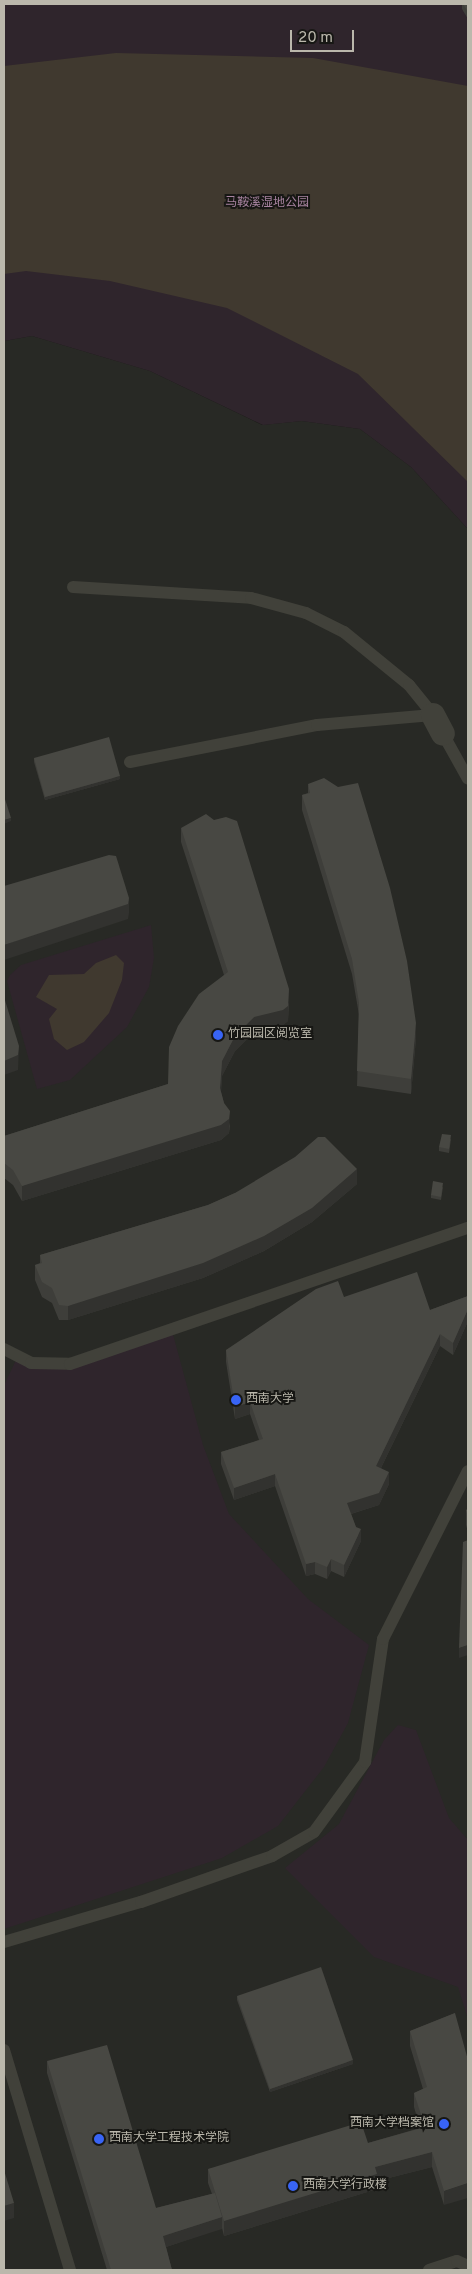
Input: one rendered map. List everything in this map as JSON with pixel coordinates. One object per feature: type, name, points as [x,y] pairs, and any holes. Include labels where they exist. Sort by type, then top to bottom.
[{"type":"lane","points":[[73,587],[251,598],[306,612],[344,632],[409,685],[438,725],[468,779]]},
{"type":"lane","points":[[130,762],[317,725],[438,725]]},
{"type":"lane","points":[[4,1349],[31,1363],[70,1364],[468,1228]]},
{"type":"lane","points":[[4,1942],[141,1902],[272,1856],[314,1832],[365,1762],[383,1639],[468,1471]]},
{"type":"lane","points":[[4,2050],[70,2270]]},
{"type":"lane","points":[[429,2270],[458,2261],[468,2266]]},
{"type":"shaded area","name":"马鞍溪湿地公园","points":[[116,53],[313,58],[468,86],[468,482],[358,374],[227,308],[110,281],[26,271],[4,274],[4,66]]},
{"type":"shaded area","name":"西南大学","points":[[32,336],[150,371],[262,425],[302,421],[360,429],[411,467],[468,529],[468,2270],[4,2270],[4,341]]},
{"type":"shaded area","points":[[116,955],[124,963],[122,980],[109,1013],[84,1042],[67,1050],[54,1039],[49,1019],[57,1009],[36,997],[49,975],[84,974],[96,963]]},
{"type":"green space","name":"马鞍溪湿地公园","points":[[4,4],[468,4],[468,529],[411,467],[360,429],[302,421],[263,425],[150,371],[32,336],[4,341]]},
{"type":"green space","points":[[151,925],[154,958],[149,987],[127,1027],[70,1080],[37,1089],[7,981],[10,975],[21,965]]},
{"type":"green space","points":[[171,1327],[203,1445],[229,1514],[308,1599],[369,1645],[348,1723],[324,1767],[278,1826],[222,1858],[4,1929],[4,1385],[18,1356],[70,1364]]},
{"type":"green space","points":[[398,1725],[416,1730],[449,1818],[468,1840],[468,2019],[458,1987],[374,1957],[285,1868],[339,1824],[384,1740]]},
{"type":"building","points":[[463,4],[468,4],[468,12]]},
{"type":"building","points":[[109,737],[120,776],[45,797],[34,758]]},
{"type":"building","points":[[324,778],[338,787],[358,783],[390,888],[407,961],[416,1023],[411,1079],[357,1071],[359,1003],[352,959],[302,795],[310,793],[308,784]]},
{"type":"building","points":[[4,796],[11,818],[4,820]]},
{"type":"building","points":[[206,814],[214,820],[226,817],[237,821],[289,989],[288,1006],[283,1010],[254,1017],[235,1036],[222,1061],[220,1088],[224,1103],[230,1111],[229,1119],[221,1125],[22,1186],[13,1170],[4,1163],[4,1136],[168,1084],[169,1047],[178,1026],[199,994],[228,972],[181,828]]},
{"type":"building","points":[[109,855],[116,856],[129,898],[128,904],[4,945],[4,886]]},
{"type":"building","points":[[4,997],[19,1046],[18,1055],[4,1061]]},
{"type":"building","points":[[442,1134],[451,1135],[449,1149],[439,1147]]},
{"type":"building","points":[[318,1137],[325,1137],[357,1169],[312,1208],[264,1236],[203,1263],[68,1306],[59,1305],[52,1288],[42,1282],[35,1265],[42,1263],[40,1255],[208,1205],[235,1193],[295,1157]]},
{"type":"building","points":[[433,1181],[443,1183],[441,1197],[431,1195]]},
{"type":"building","points":[[417,1272],[430,1310],[468,1296],[468,1309],[453,1343],[440,1334],[376,1466],[389,1472],[379,1493],[347,1503],[356,1527],[361,1529],[344,1565],[331,1559],[327,1567],[315,1562],[306,1564],[275,1474],[234,1488],[221,1452],[263,1439],[250,1402],[235,1407],[226,1350],[316,1289],[338,1281],[344,1297]]},
{"type":"building","points":[[468,1540],[468,1645],[459,1648],[463,1542]]},
{"type":"building","points":[[321,1967],[353,2060],[270,2089],[237,1996]]},
{"type":"building","points":[[455,2013],[468,2060],[468,2183],[444,2191],[432,2152],[375,2167],[377,2174],[224,2221],[208,2169],[361,2122],[368,2143],[425,2127],[414,2093],[427,2087],[410,2031]]},
{"type":"building","name":"西南大学工程技术学院","points":[[107,2045],[156,2208],[215,2193],[222,2217],[163,2236],[172,2270],[111,2270],[47,2061]]},
{"type":"building","points":[[4,2170],[14,2203],[4,2206]]},
{"type":"place","name":"竹园园区阅览室","points":[[218,1035]]},
{"type":"place","name":"西南大学","points":[[236,1400]]},
{"type":"place","name":"西南大学档案馆","points":[[444,2124]]},
{"type":"place","name":"西南大学工程技术学院","points":[[99,2139]]},
{"type":"place","name":"西南大学行政楼","points":[[293,2186]]}]
